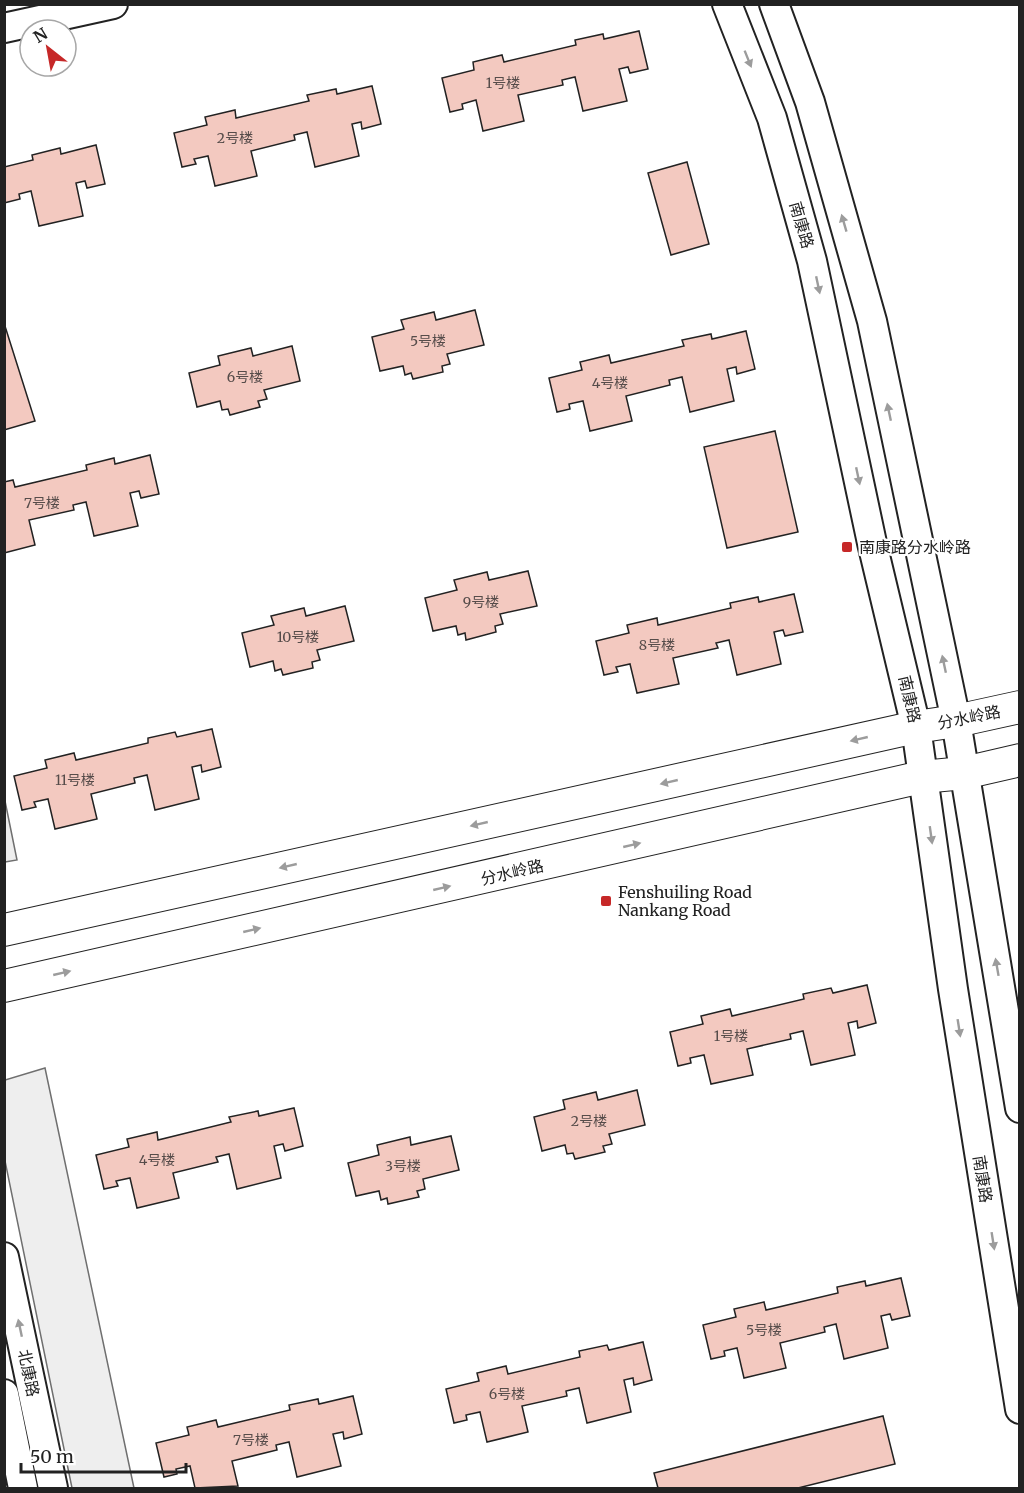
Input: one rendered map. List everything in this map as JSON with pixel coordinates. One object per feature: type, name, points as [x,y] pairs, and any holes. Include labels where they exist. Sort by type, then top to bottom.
[{"type":"main road","name":"分水岭路","points":[[4,930],[916,727],[956,722],[1020,707]]},
{"type":"main road","name":"分水岭路","points":[[4,986],[922,777],[964,773],[1020,760]]},
{"type":"street","points":[[4,28],[112,4]]},
{"type":"street","name":"南康路","points":[[726,4],[772,118],[812,261],[872,543],[916,727],[1020,1409]]},
{"type":"street","points":[[774,4],[810,102],[872,321],[884,388],[956,722],[1020,1108]]},
{"type":"street","name":"北康路","points":[[4,1257],[53,1488]]},
{"type":"street","name":"北康路","points":[[4,1394],[23,1488]]},
{"type":"shaded area","points":[[5,801],[17,860],[4,862]]},
{"type":"shaded area","points":[[45,1068],[134,1488],[72,1488],[5,1161],[5,1080]]},
{"type":"building","points":[[639,31],[648,69],[630,73],[628,67],[619,69],[627,101],[583,111],[575,77],[562,80],[563,85],[518,95],[524,121],[483,131],[476,100],[462,104],[463,109],[450,112],[442,78],[474,70],[473,62],[502,55],[504,62],[576,45],[575,40],[603,34],[604,39]]},
{"type":"building","points":[[372,86],[381,124],[362,129],[361,122],[352,124],[359,156],[315,167],[307,132],[294,135],[295,140],[251,151],[257,176],[215,186],[208,156],[194,159],[196,164],[182,167],[174,133],[207,125],[205,117],[235,110],[236,118],[309,101],[307,95],[336,89],[337,94]]},
{"type":"building","points":[[96,145],[105,184],[87,188],[85,181],[76,183],[83,216],[39,226],[31,191],[19,194],[20,199],[4,203],[4,167],[33,160],[32,155],[60,148],[61,154]]},
{"type":"building","points":[[687,162],[709,244],[671,255],[648,173]]},
{"type":"building","points":[[475,310],[484,345],[447,354],[450,364],[442,366],[443,372],[413,379],[411,373],[405,375],[403,366],[380,371],[372,337],[404,329],[401,320],[434,312],[436,320]]},
{"type":"building","points":[[4,323],[35,421],[4,430]]},
{"type":"building","points":[[746,331],[755,369],[737,374],[736,367],[727,369],[734,401],[690,412],[682,377],[669,380],[670,385],[626,396],[632,421],[590,431],[583,401],[569,404],[570,409],[557,412],[549,378],[582,370],[580,362],[609,355],[611,363],[684,346],[682,340],[711,334],[712,339]]},
{"type":"building","points":[[292,346],[300,381],[264,390],[267,399],[258,401],[260,407],[230,415],[228,409],[222,410],[220,401],[197,407],[189,373],[220,365],[218,356],[251,348],[253,356]]},
{"type":"building","points":[[775,431],[798,532],[727,548],[704,447]]},
{"type":"building","points":[[150,455],[159,494],[141,498],[139,491],[130,493],[138,526],[94,536],[86,502],[73,505],[74,510],[29,520],[35,545],[4,553],[4,482],[13,480],[15,487],[87,470],[86,465],[114,458],[115,464]]},
{"type":"building","points":[[528,571],[537,606],[500,614],[503,624],[495,626],[496,632],[466,640],[465,633],[458,635],[456,626],[433,631],[425,598],[457,590],[454,580],[487,572],[489,580]]},
{"type":"building","points":[[794,594],[803,632],[785,636],[783,630],[774,632],[781,664],[737,675],[729,640],[716,643],[718,648],[673,658],[679,684],[637,693],[630,664],[616,667],[618,672],[604,675],[596,641],[629,633],[627,625],[657,618],[658,625],[731,608],[730,603],[758,597],[759,602]]},
{"type":"building","points":[[345,606],[354,641],[317,650],[320,660],[312,662],[313,668],[283,675],[281,669],[275,671],[273,661],[250,667],[242,633],[274,625],[271,616],[304,608],[306,616]]},
{"type":"building","points":[[212,729],[221,767],[202,772],[201,765],[192,767],[199,799],[155,810],[147,775],[134,778],[135,783],[91,794],[97,819],[55,829],[48,799],[34,802],[36,807],[22,810],[14,776],[47,768],[45,760],[74,753],[76,760],[148,743],[148,738],[175,732],[177,737]]},
{"type":"building","points":[[867,985],[876,1023],[858,1028],[857,1021],[848,1023],[855,1055],[811,1065],[803,1031],[790,1034],[791,1039],[747,1049],[753,1075],[711,1084],[704,1055],[690,1058],[691,1063],[678,1066],[670,1032],[703,1024],[701,1016],[730,1009],[732,1016],[804,999],[803,994],[831,988],[833,993]]},
{"type":"building","points":[[637,1090],[645,1125],[609,1134],[612,1144],[603,1146],[605,1152],[575,1159],[573,1153],[567,1154],[565,1145],[542,1151],[534,1117],[565,1109],[563,1100],[596,1092],[598,1100]]},
{"type":"building","points":[[294,1108],[303,1146],[285,1151],[283,1144],[274,1146],[281,1178],[237,1189],[229,1154],[216,1157],[218,1162],[173,1173],[179,1198],[137,1208],[130,1178],[116,1181],[118,1186],[104,1189],[96,1155],[129,1147],[127,1139],[157,1132],[158,1140],[231,1122],[229,1117],[258,1111],[259,1116]]},
{"type":"building","points":[[451,1136],[459,1170],[423,1179],[425,1189],[417,1191],[419,1197],[388,1204],[387,1198],[381,1200],[379,1191],[356,1196],[348,1163],[379,1155],[377,1145],[410,1137],[411,1145]]},
{"type":"building","points":[[901,1278],[910,1316],[892,1320],[890,1314],[881,1316],[888,1348],[844,1359],[836,1324],[824,1327],[825,1332],[780,1343],[786,1368],[744,1378],[737,1348],[724,1351],[725,1356],[711,1359],[703,1325],[736,1317],[734,1309],[764,1302],[766,1310],[838,1293],[837,1287],[865,1281],[866,1286]]},
{"type":"building","points":[[643,1342],[652,1380],[634,1385],[633,1378],[624,1380],[631,1412],[587,1423],[579,1388],[566,1391],[567,1396],[522,1406],[528,1432],[487,1442],[480,1412],[466,1415],[467,1420],[454,1423],[446,1389],[479,1381],[477,1373],[506,1366],[508,1374],[580,1357],[579,1351],[607,1345],[609,1350]]},
{"type":"building","points":[[353,1396],[362,1434],[344,1439],[343,1432],[333,1434],[341,1466],[297,1477],[289,1442],[276,1445],[277,1450],[232,1461],[238,1486],[195,1488],[190,1466],[176,1469],[177,1474],[164,1477],[156,1443],[189,1435],[187,1427],[216,1420],[218,1427],[290,1410],[289,1405],[318,1399],[319,1404]]},
{"type":"building","points":[[883,1416],[895,1464],[798,1488],[658,1488],[654,1473]]},
{"type":"place","name":"南康路分水岭路","points":[[847,547]]},
{"type":"place","name":"Fenshuiling Road Nankang Road","points":[[606,901]]}]
